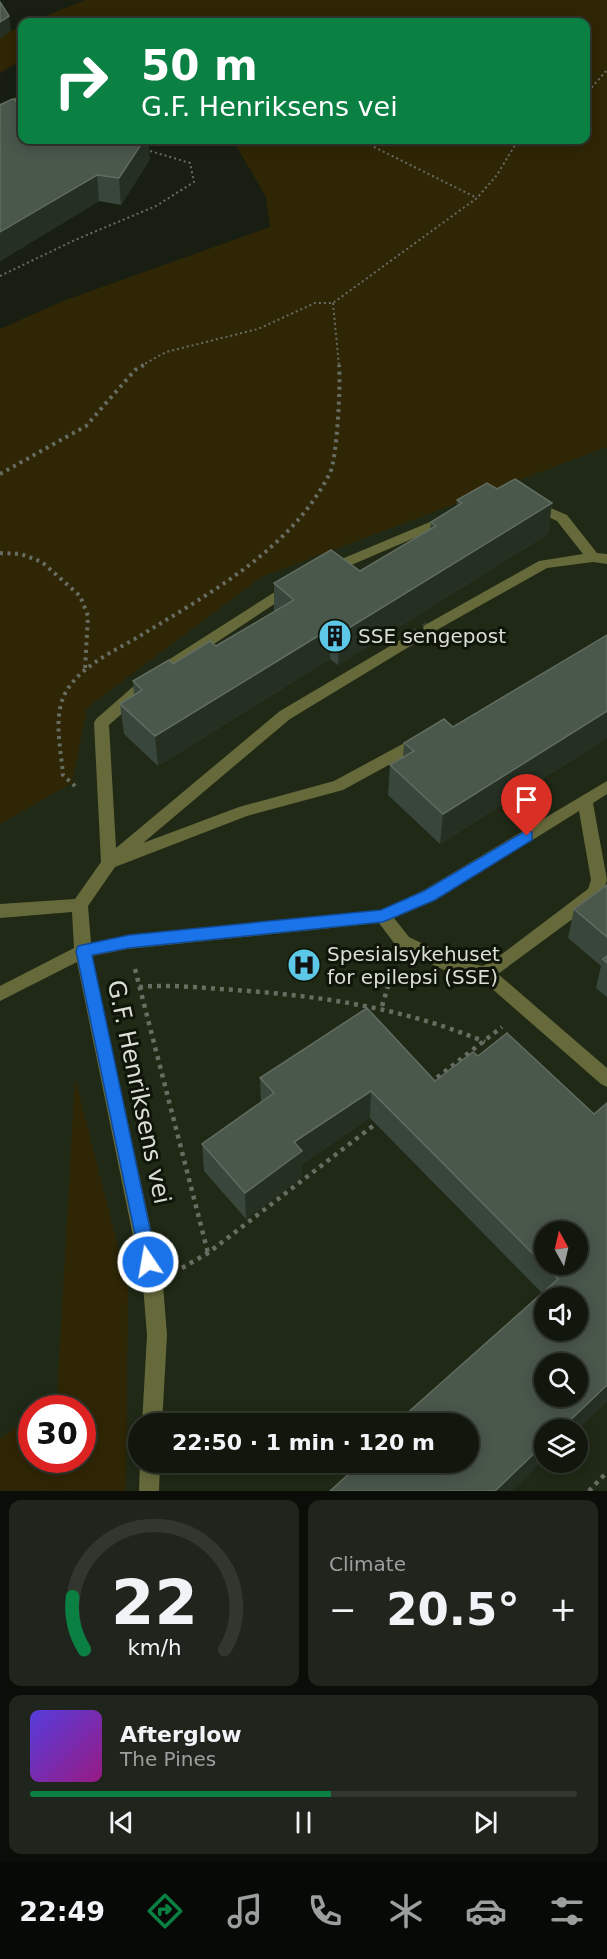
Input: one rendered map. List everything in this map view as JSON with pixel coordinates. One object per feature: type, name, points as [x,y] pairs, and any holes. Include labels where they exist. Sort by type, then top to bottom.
[{"type":"street","points":[[0,108],[18,100]]},
{"type":"street","points":[[520,498],[562,518],[600,558]]},
{"type":"street","points":[[109,863],[101,723],[156,675],[285,589],[465,511]]},
{"type":"street","points":[[430,628],[544,564],[600,558]]},
{"type":"street","points":[[0,910],[80,905],[109,863],[285,715],[407,641]]},
{"type":"street","points":[[109,863],[244,811],[338,786],[413,745]]},
{"type":"street","points":[[0,994],[83,951],[129,942],[383,916],[430,895],[607,787]]},
{"type":"street","points":[[485,973],[504,962],[595,893],[599,880],[585,800]]},
{"type":"street","name":"G.F. Henriksens vei","points":[[80,905],[83,951],[153,1285],[158,1335],[153,1413]]},
{"type":"street","points":[[383,916],[403,942],[458,969],[485,973],[527,1006],[607,1079]]},
{"type":"street","points":[[149,1491],[150,1473]]},
{"type":"path","points":[[590,89],[607,69]]},
{"type":"path","points":[[368,144],[477,198]]},
{"type":"path","points":[[0,474],[87,426],[135,370],[166,352],[258,329],[315,303],[333,303],[477,198],[497,175],[516,144]]},
{"type":"path","points":[[0,276],[19,270],[74,241],[189,189],[194,182],[190,163],[173,156],[142,149]]},
{"type":"path","points":[[106,816],[63,775],[58,717],[66,691],[84,670],[183,610],[241,571],[277,544],[304,513],[331,471],[341,385],[333,303]]},
{"type":"path","points":[[0,554],[21,554],[42,562],[80,596],[88,616],[84,670]]},
{"type":"path","points":[[129,942],[208,1253]]},
{"type":"path","points":[[382,1006],[403,942]]},
{"type":"path","points":[[139,987],[175,986],[344,1000],[382,1006],[457,1028],[485,1042],[426,1085]]},
{"type":"path","points":[[153,1285],[208,1253],[388,1114]]},
{"type":"path","points":[[589,1491],[607,1472]]},
{"type":"shaded area","points":[[85,0],[607,0],[607,447],[261,577],[87,708],[72,783],[0,824],[0,329],[63,301],[270,227],[266,197],[235,144],[590,144],[590,18],[41,18]]},
{"type":"shaded area","points":[[18,28],[18,62],[0,73],[0,36]]},
{"type":"shaded area","name":"Spesialsykehuset for epilepsi (SSE)","points":[[607,307],[607,1491],[0,1491],[0,699]]},
{"type":"shaded area","points":[[75,1078],[128,1286],[126,1491],[0,1491],[0,1439],[18,1426],[18,1473],[96,1473],[96,1395],[57,1395]]},
{"type":"building","points":[[0,2],[9,16],[0,22]]},
{"type":"building","points":[[12,99],[18,102],[18,144],[141,144],[119,178],[97,175],[0,232],[0,105]]},
{"type":"building","points":[[515,479],[552,503],[339,634],[331,628],[155,736],[120,704],[142,690],[133,681],[169,660],[173,664],[210,641],[216,646],[294,600],[274,583],[331,550],[360,571],[436,526],[431,522],[462,503],[457,500],[487,483],[497,489]]},
{"type":"building","points":[[607,635],[607,711],[443,814],[390,765],[414,751],[404,743],[444,719],[453,727]]},
{"type":"building","points":[[607,885],[607,937],[574,909]]},
{"type":"building","points":[[367,1008],[435,1081],[473,1052],[478,1056],[507,1033],[594,1114],[607,1103],[607,1385],[588,1403],[588,1353],[534,1353],[534,1407],[584,1407],[571,1419],[534,1419],[534,1454],[495,1491],[330,1491],[350,1473],[479,1473],[479,1413],[407,1413],[534,1300],[534,1341],[588,1341],[588,1287],[549,1287],[558,1279],[554,1275],[588,1275],[588,1221],[534,1221],[534,1255],[371,1091],[294,1142],[302,1151],[245,1193],[202,1144],[274,1093],[260,1078]]},
{"type":"tunnel","points":[[407,641],[430,628]]},
{"type":"place","name":"SSE sengepost","points":[[335,636]]},
{"type":"place","name":"Spesialsykehuset for epilepsi (SSE)","points":[[304,965]]},
{"type":"route","points":[[148,1262],[83,951],[129,942],[383,916],[430,895],[527,836]]}]
